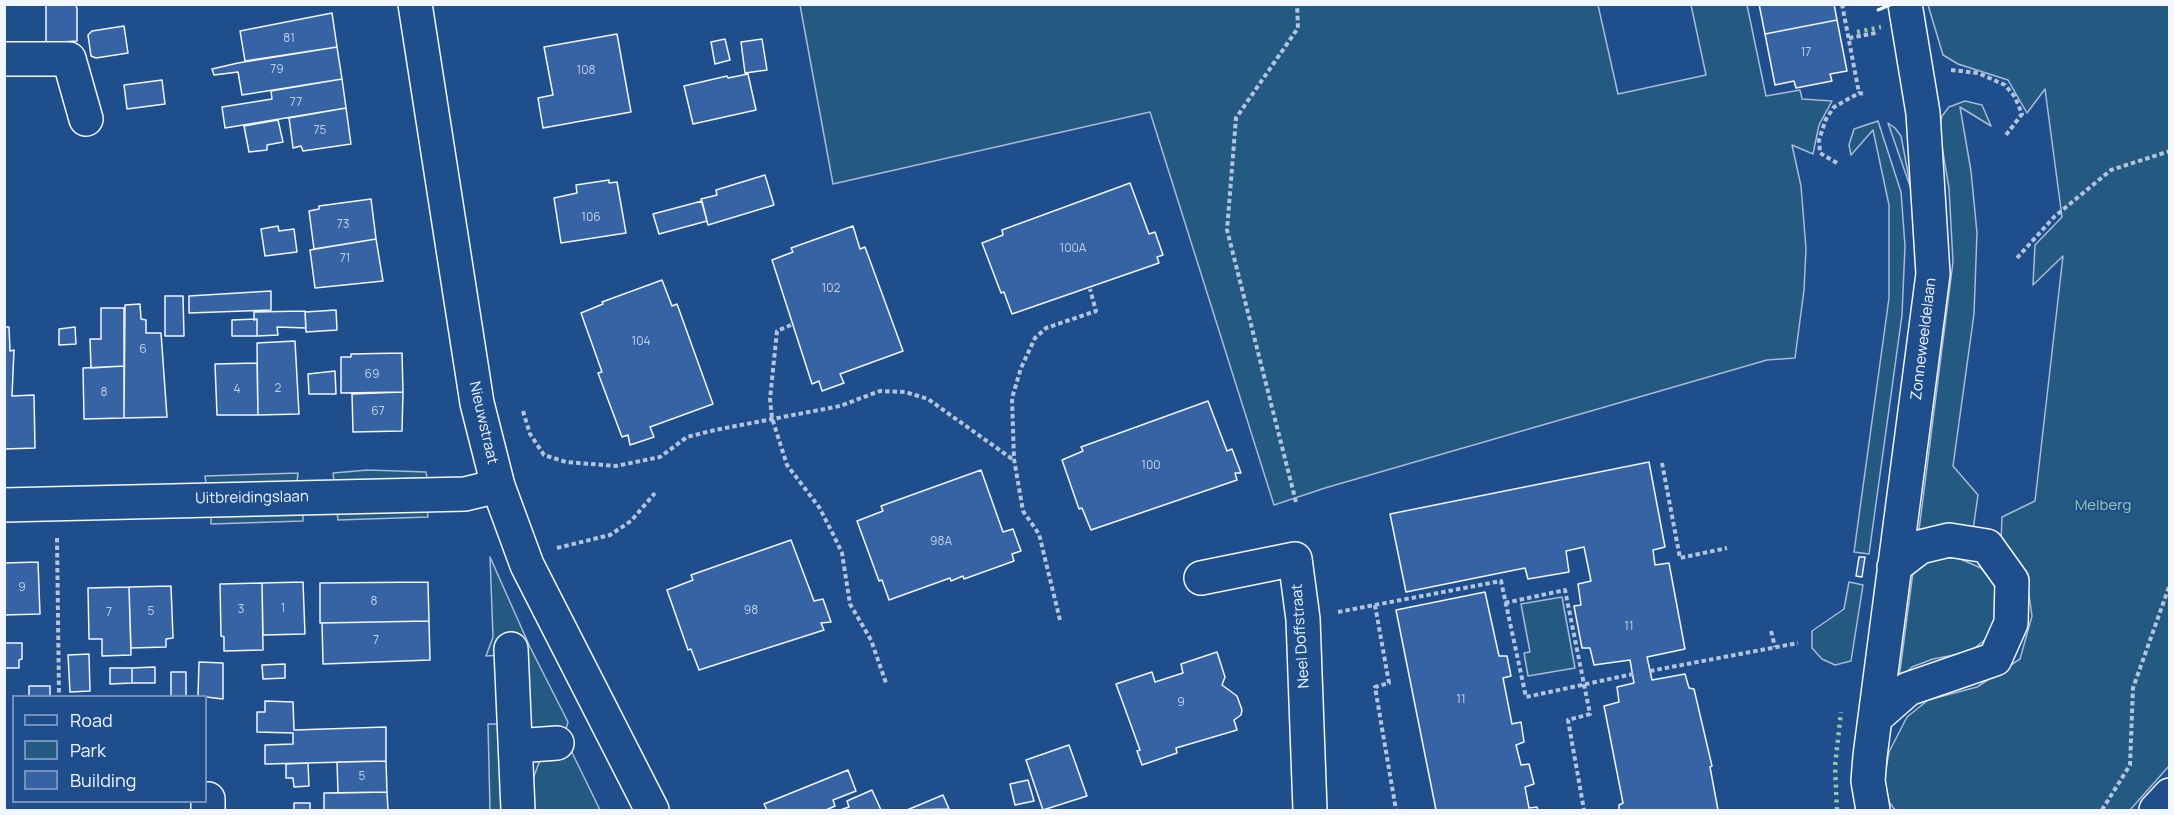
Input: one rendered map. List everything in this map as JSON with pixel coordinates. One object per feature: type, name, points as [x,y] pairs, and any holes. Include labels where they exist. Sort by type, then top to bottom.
[{"type":"street","name":"Nieuwstraat","points":[[416,4],[477,403],[498,486],[524,557],[652,810]]},
{"type":"street","name":"Zonneweeldelaan","points":[[1873,810],[1868,781],[1875,718],[1933,274],[1923,113],[1905,4]]},
{"type":"street","points":[[4,59],[69,59],[86,119]]},
{"type":"street","name":"Uitbreidingslaan","points":[[4,505],[465,494],[498,486]]},
{"type":"street","points":[[1875,718],[1908,689],[1995,659],[2011,623],[2012,581],[1987,546],[1949,540],[1939,542],[1920,547],[1894,567]]},
{"type":"street","name":"Neel Doffstraat","points":[[1201,578],[1295,559],[1303,619],[1310,810]]},
{"type":"street","points":[[511,649],[518,810]]},
{"type":"street","points":[[516,746],[557,743]]},
{"type":"street","points":[[2156,810],[2169,795]]},
{"type":"path","points":[[1296,502],[1227,230],[1236,118],[1298,28],[1297,4]]},
{"type":"path","points":[[1837,163],[1820,153],[1819,140],[1834,107],[1862,93],[1842,4]]},
{"type":"path","points":[[1849,38],[1879,33]]},
{"type":"path","points":[[1944,66],[1948,70],[1978,73],[2005,85],[2015,98],[2022,114],[2006,135]]},
{"type":"path","points":[[2017,258],[2054,217],[2111,170],[2169,151]]},
{"type":"path","points":[[1060,620],[1039,534],[1023,511],[1015,461],[1012,398],[1021,368],[1035,338],[1046,327],[1096,311],[1090,289]]},
{"type":"path","points":[[791,325],[777,332],[770,399],[772,418],[787,465],[819,507],[842,553],[850,604],[871,639],[886,683]]},
{"type":"path","points":[[523,411],[530,434],[544,454],[566,462],[616,466],[660,457],[687,438],[772,418],[840,406],[880,391],[905,392],[928,399],[1015,461]]},
{"type":"path","points":[[1662,463],[1680,558],[1727,548]]},
{"type":"path","points":[[524,557],[609,535],[631,521],[655,493]]},
{"type":"path","points":[[57,534],[59,695]]},
{"type":"path","points":[[1344,610],[1501,581],[1526,697],[1633,674]]},
{"type":"path","points":[[2102,810],[2130,765],[2133,688],[2169,584]]},
{"type":"path","points":[[1505,603],[1565,590],[1590,714],[1568,720],[1584,810]]},
{"type":"path","points":[[1375,605],[1389,683],[1376,687],[1396,810]]},
{"type":"path","points":[[1771,631],[1775,648]]},
{"type":"path","points":[[1650,670],[1798,643]]},
{"type":"green space","points":[[800,5],[1598,5],[1618,94],[1706,75],[1691,5],[1747,5],[1766,96],[1800,90],[1802,99],[1832,101],[1819,125],[1813,154],[1792,145],[1801,186],[1806,249],[1804,290],[1795,358],[1767,360],[1325,488],[1274,505],[1150,112],[833,184]]},
{"type":"green space","name":"Melberg","points":[[1928,5],[2169,5],[2169,766],[2130,810],[1895,810],[1889,802],[1884,780],[1889,752],[1907,717],[1928,700],[1977,687],[2020,659],[2032,616],[2026,574],[2001,543],[2002,517],[2035,501],[2063,256],[2033,285],[2035,245],[2062,217],[2045,89],[2027,113],[2008,80],[1958,64],[1943,55]]},
{"type":"green space","points":[[1965,101],[1982,105],[1991,126],[1960,107],[1971,171],[1977,233],[1974,314],[1953,466],[1978,495],[1973,530],[1941,526],[1919,530],[1953,262],[1949,188],[1939,129],[1942,116],[1949,107]]},
{"type":"green space","points":[[1878,121],[1901,192],[1905,246],[1902,315],[1869,554],[1854,552],[1889,298],[1889,205],[1873,130],[1851,155],[1849,145],[1854,129]]},
{"type":"green space","points":[[1888,123],[1901,136],[1911,189]]},
{"type":"green space","points":[[368,470],[426,472],[427,478],[334,481],[333,473]]},
{"type":"green space","points":[[298,473],[297,482],[206,484],[205,476]]},
{"type":"green space","points":[[427,509],[428,517],[338,520],[337,512]]},
{"type":"green space","points":[[303,513],[303,521],[211,524],[211,515]]},
{"type":"green space","points":[[490,557],[530,647],[568,722],[564,736],[600,810],[534,810],[533,779],[540,760],[501,655],[486,656],[493,637]]},
{"type":"green space","points":[[1940,558],[1958,558],[1981,568],[1994,584],[2001,611],[1993,633],[1970,652],[1933,659],[1912,667],[1899,679],[1913,572],[1918,565]]},
{"type":"green space","points":[[1849,582],[1863,585],[1851,661],[1835,665],[1822,659],[1812,648],[1812,631],[1844,609]]},
{"type":"green space","points":[[1562,597],[1575,668],[1528,676],[1524,653],[1530,652],[1521,604]]},
{"type":"green space","points":[[488,724],[502,724],[504,810],[490,810]]},
{"type":"building","points":[[46,4],[75,4],[77,41],[46,43]]},
{"type":"building","points":[[1759,4],[1834,4],[1837,20],[1765,34]]},
{"type":"building","points":[[332,13],[337,47],[245,61],[240,31]]},
{"type":"building","points":[[1837,20],[1847,71],[1830,74],[1832,81],[1796,88],[1794,81],[1775,85],[1765,34]]},
{"type":"building","points":[[124,26],[128,53],[96,58],[91,56],[88,35],[92,31]]},
{"type":"building","points":[[617,34],[631,112],[543,128],[538,98],[553,95],[544,47]]},
{"type":"building","points":[[725,39],[730,60],[715,64],[711,42]]},
{"type":"building","points":[[762,39],[767,70],[745,73],[741,42]]},
{"type":"building","points":[[337,47],[342,79],[242,95],[238,72],[214,75],[212,69],[238,63]]},
{"type":"building","points":[[748,74],[756,110],[693,124],[684,86],[727,76],[728,78]]},
{"type":"building","points":[[342,79],[346,108],[225,128],[222,107],[272,99],[271,91]]},
{"type":"building","points":[[162,80],[165,104],[127,109],[124,85]]},
{"type":"building","points":[[346,108],[351,144],[303,151],[301,146],[293,148],[289,118]]},
{"type":"building","points":[[278,120],[283,142],[267,145],[267,150],[249,152],[244,126]]},
{"type":"building","points":[[765,175],[774,205],[708,225],[701,199],[717,195],[716,190]]},
{"type":"building","points":[[609,180],[609,183],[617,182],[626,233],[561,243],[554,198],[577,193],[576,185]]},
{"type":"building","points":[[1130,183],[1149,234],[1155,232],[1163,255],[1157,257],[1159,263],[1012,314],[1004,292],[1001,293],[982,243],[1003,235],[1002,230]]},
{"type":"building","points":[[371,199],[376,239],[314,249],[309,211],[319,209],[319,206]]},
{"type":"building","points":[[702,201],[707,221],[659,234],[653,214]]},
{"type":"building","points":[[278,226],[279,231],[294,229],[297,252],[265,256],[261,229]]},
{"type":"building","points":[[853,226],[860,249],[865,247],[903,351],[840,374],[844,383],[822,391],[819,381],[812,384],[772,260],[793,252],[791,248]]},
{"type":"building","points":[[376,239],[383,281],[315,288],[310,250]]},
{"type":"building","points":[[662,280],[672,306],[677,304],[713,404],[650,427],[654,437],[630,445],[628,435],[622,437],[598,373],[602,372],[581,313],[603,304],[602,302]]},
{"type":"building","points":[[271,291],[271,310],[189,313],[189,296]]},
{"type":"building","points":[[165,296],[183,296],[184,336],[165,336]]},
{"type":"building","points":[[140,304],[141,319],[146,320],[146,333],[161,333],[167,417],[124,418],[125,305]]},
{"type":"building","points":[[101,308],[124,308],[124,366],[91,368],[90,339],[101,339]]},
{"type":"building","points":[[336,310],[337,330],[306,332],[305,312]]},
{"type":"building","points":[[305,311],[306,328],[277,327],[278,335],[257,336],[257,319],[254,320],[254,312]]},
{"type":"building","points":[[257,319],[257,336],[232,336],[232,320]]},
{"type":"building","points":[[4,327],[9,327],[10,351],[14,350],[12,396],[34,395],[35,448],[4,449]]},
{"type":"building","points":[[75,327],[76,344],[59,345],[59,329]]},
{"type":"building","points":[[295,341],[299,414],[258,415],[257,343]]},
{"type":"building","points":[[402,353],[403,392],[341,393],[341,357],[351,357],[351,354]]},
{"type":"building","points":[[257,363],[258,415],[217,415],[215,364]]},
{"type":"building","points":[[124,366],[124,418],[84,419],[83,368]]},
{"type":"building","points":[[335,371],[336,394],[309,394],[308,374]]},
{"type":"building","points":[[403,392],[402,431],[353,432],[352,394]]},
{"type":"building","points":[[1208,401],[1227,451],[1232,449],[1241,473],[1235,473],[1237,480],[1091,530],[1082,508],[1079,509],[1062,460],[1083,451],[1081,447]]},
{"type":"building","points":[[1649,462],[1665,547],[1653,550],[1655,565],[1669,563],[1685,649],[1647,657],[1652,680],[1685,674],[1689,688],[1694,689],[1712,766],[1710,767],[1718,810],[1619,810],[1619,805],[1623,803],[1604,706],[1619,702],[1617,687],[1634,683],[1630,660],[1594,665],[1590,648],[1582,648],[1574,606],[1581,605],[1578,584],[1591,581],[1584,547],[1566,551],[1569,572],[1528,579],[1525,568],[1406,592],[1390,514]]},
{"type":"building","points":[[981,470],[1003,532],[1013,529],[1021,551],[1012,554],[1014,561],[964,579],[963,576],[951,581],[950,578],[889,600],[882,580],[879,581],[857,521],[883,511],[881,506]]},
{"type":"building","points":[[791,540],[814,601],[823,599],[831,622],[821,623],[824,630],[699,670],[691,649],[688,650],[667,590],[693,580],[691,575]]},
{"type":"building","points":[[1859,557],[1865,557],[1862,577],[1856,576]]},
{"type":"building","points":[[38,562],[40,614],[4,615],[4,563]]},
{"type":"building","points":[[303,582],[305,634],[263,635],[262,583]]},
{"type":"building","points":[[428,582],[429,621],[320,623],[320,583]]},
{"type":"building","points":[[262,583],[263,650],[224,651],[224,637],[221,636],[220,584]]},
{"type":"building","points":[[171,586],[173,638],[166,639],[166,647],[131,648],[129,587]]},
{"type":"building","points":[[129,587],[131,655],[102,656],[102,639],[89,639],[88,588]]},
{"type":"building","points":[[1485,592],[1499,656],[1507,656],[1511,676],[1503,678],[1512,724],[1521,722],[1524,742],[1516,745],[1521,765],[1529,764],[1534,784],[1525,787],[1529,808],[1537,807],[1538,810],[1436,810],[1396,610]]},
{"type":"building","points":[[429,621],[430,660],[323,664],[322,623]]},
{"type":"building","points":[[4,643],[22,643],[22,659],[19,660],[19,668],[4,668]]},
{"type":"building","points":[[1217,652],[1225,677],[1222,685],[1237,696],[1242,710],[1241,715],[1234,720],[1237,730],[1176,748],[1177,753],[1142,765],[1137,751],[1140,750],[1116,684],[1152,672],[1155,682],[1183,673],[1181,664]]},
{"type":"building","points":[[89,654],[90,691],[70,692],[68,655]]},
{"type":"building","points":[[199,662],[223,663],[223,699],[198,695]]},
{"type":"building","points":[[285,664],[285,678],[263,679],[262,665]]},
{"type":"building","points":[[155,667],[155,683],[132,683],[132,668]]},
{"type":"building","points":[[110,668],[132,668],[132,683],[110,684]]},
{"type":"building","points":[[171,672],[186,672],[186,695],[171,695]]},
{"type":"building","points":[[29,686],[50,686],[50,695],[29,695]]},
{"type":"building","points":[[265,701],[293,702],[294,730],[386,727],[386,761],[265,764],[265,745],[293,744],[293,733],[257,732],[257,712],[265,712]]},
{"type":"building","points":[[1069,745],[1087,796],[1043,810],[1026,760]]},
{"type":"building","points":[[386,761],[387,792],[338,793],[337,762]]},
{"type":"building","points":[[308,763],[309,786],[294,787],[293,778],[286,778],[286,764]]},
{"type":"building","points":[[848,770],[856,791],[833,800],[835,806],[826,810],[767,810],[764,804]]},
{"type":"building","points":[[1028,780],[1034,801],[1015,805],[1010,784]]},
{"type":"building","points":[[872,790],[881,810],[840,810],[849,807],[847,801]]},
{"type":"building","points":[[387,792],[388,810],[324,810],[324,793]]},
{"type":"building","points":[[943,795],[949,809],[907,810]]},
{"type":"building","points":[[294,803],[310,803],[310,810],[294,810]]},
{"type":"hedge","points":[[1857,32],[1881,27]]},
{"type":"hedge","points":[[1837,810],[1835,766],[1841,712]]},
{"type":"wall","points":[[1878,10],[1890,5]]}]
